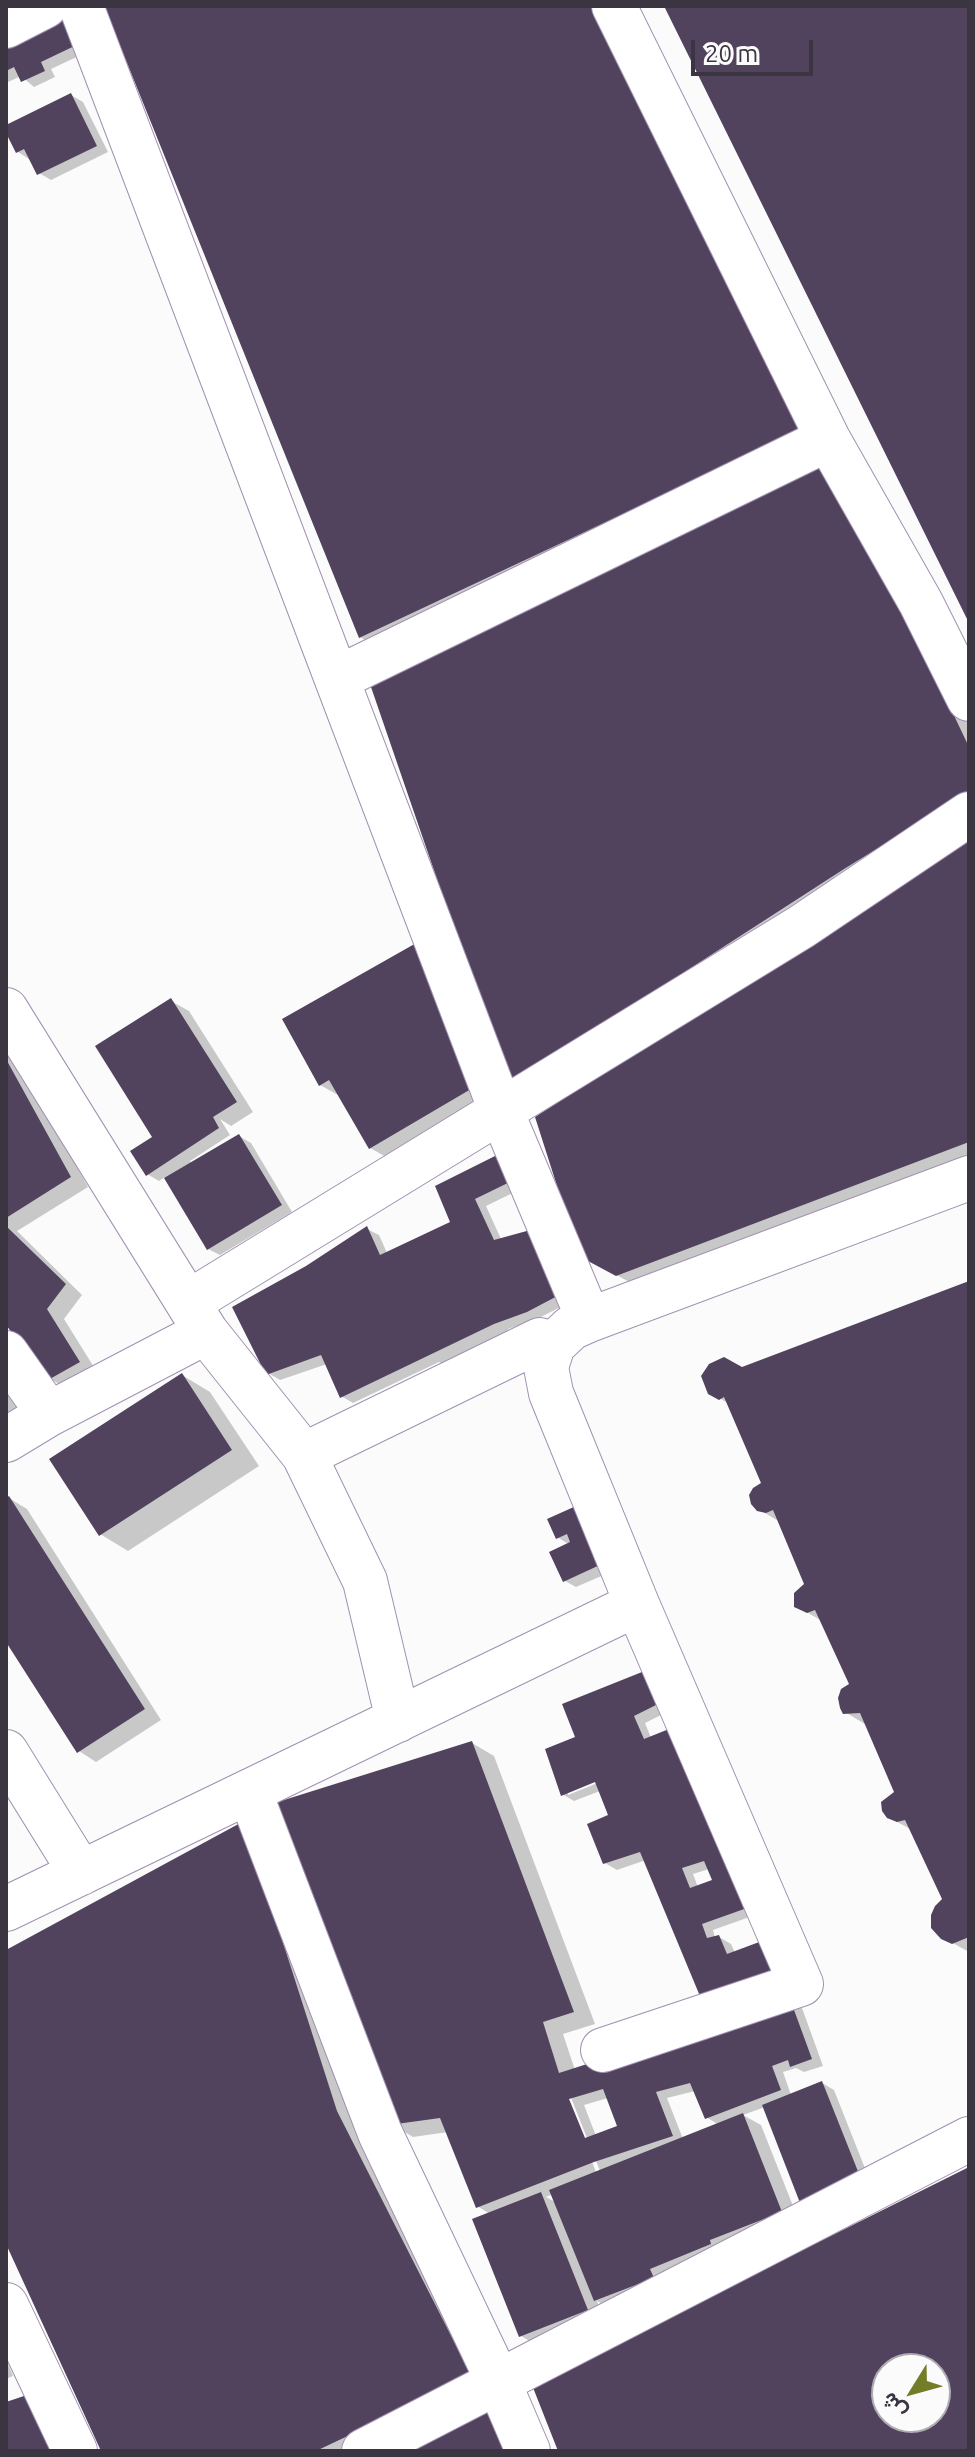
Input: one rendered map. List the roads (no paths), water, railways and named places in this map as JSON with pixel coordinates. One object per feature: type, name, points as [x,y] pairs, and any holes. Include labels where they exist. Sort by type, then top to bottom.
[{"type":"street","points":[[6,26],[45,6]]},
{"type":"street","points":[[81,6],[501,1111],[589,1320]]},
{"type":"street","points":[[614,6],[828,439],[921,603],[969,699]]},
{"type":"street","points":[[338,678],[828,439]]},
{"type":"street","points":[[6,1440],[197,1317],[501,1111],[801,927],[969,814]]},
{"type":"street","points":[[6,1010],[197,1317],[304,1455],[365,1581],[398,1720]]},
{"type":"street","points":[[603,2050],[801,1984],[637,1604],[551,1393],[546,1367],[553,1345],[571,1328],[589,1320],[969,1178]]},
{"type":"street","points":[[304,1455],[540,1340],[553,1345]]},
{"type":"street","points":[[6,1353],[49,1414]]},
{"type":"street","points":[[6,1909],[637,1604]]},
{"type":"street","points":[[6,1752],[81,1873]]},
{"type":"street","points":[[250,1793],[380,2133],[528,2451]]},
{"type":"street","points":[[364,2451],[969,2139]]},
{"type":"street","points":[[6,2305],[21,2372],[75,2451]]}]
